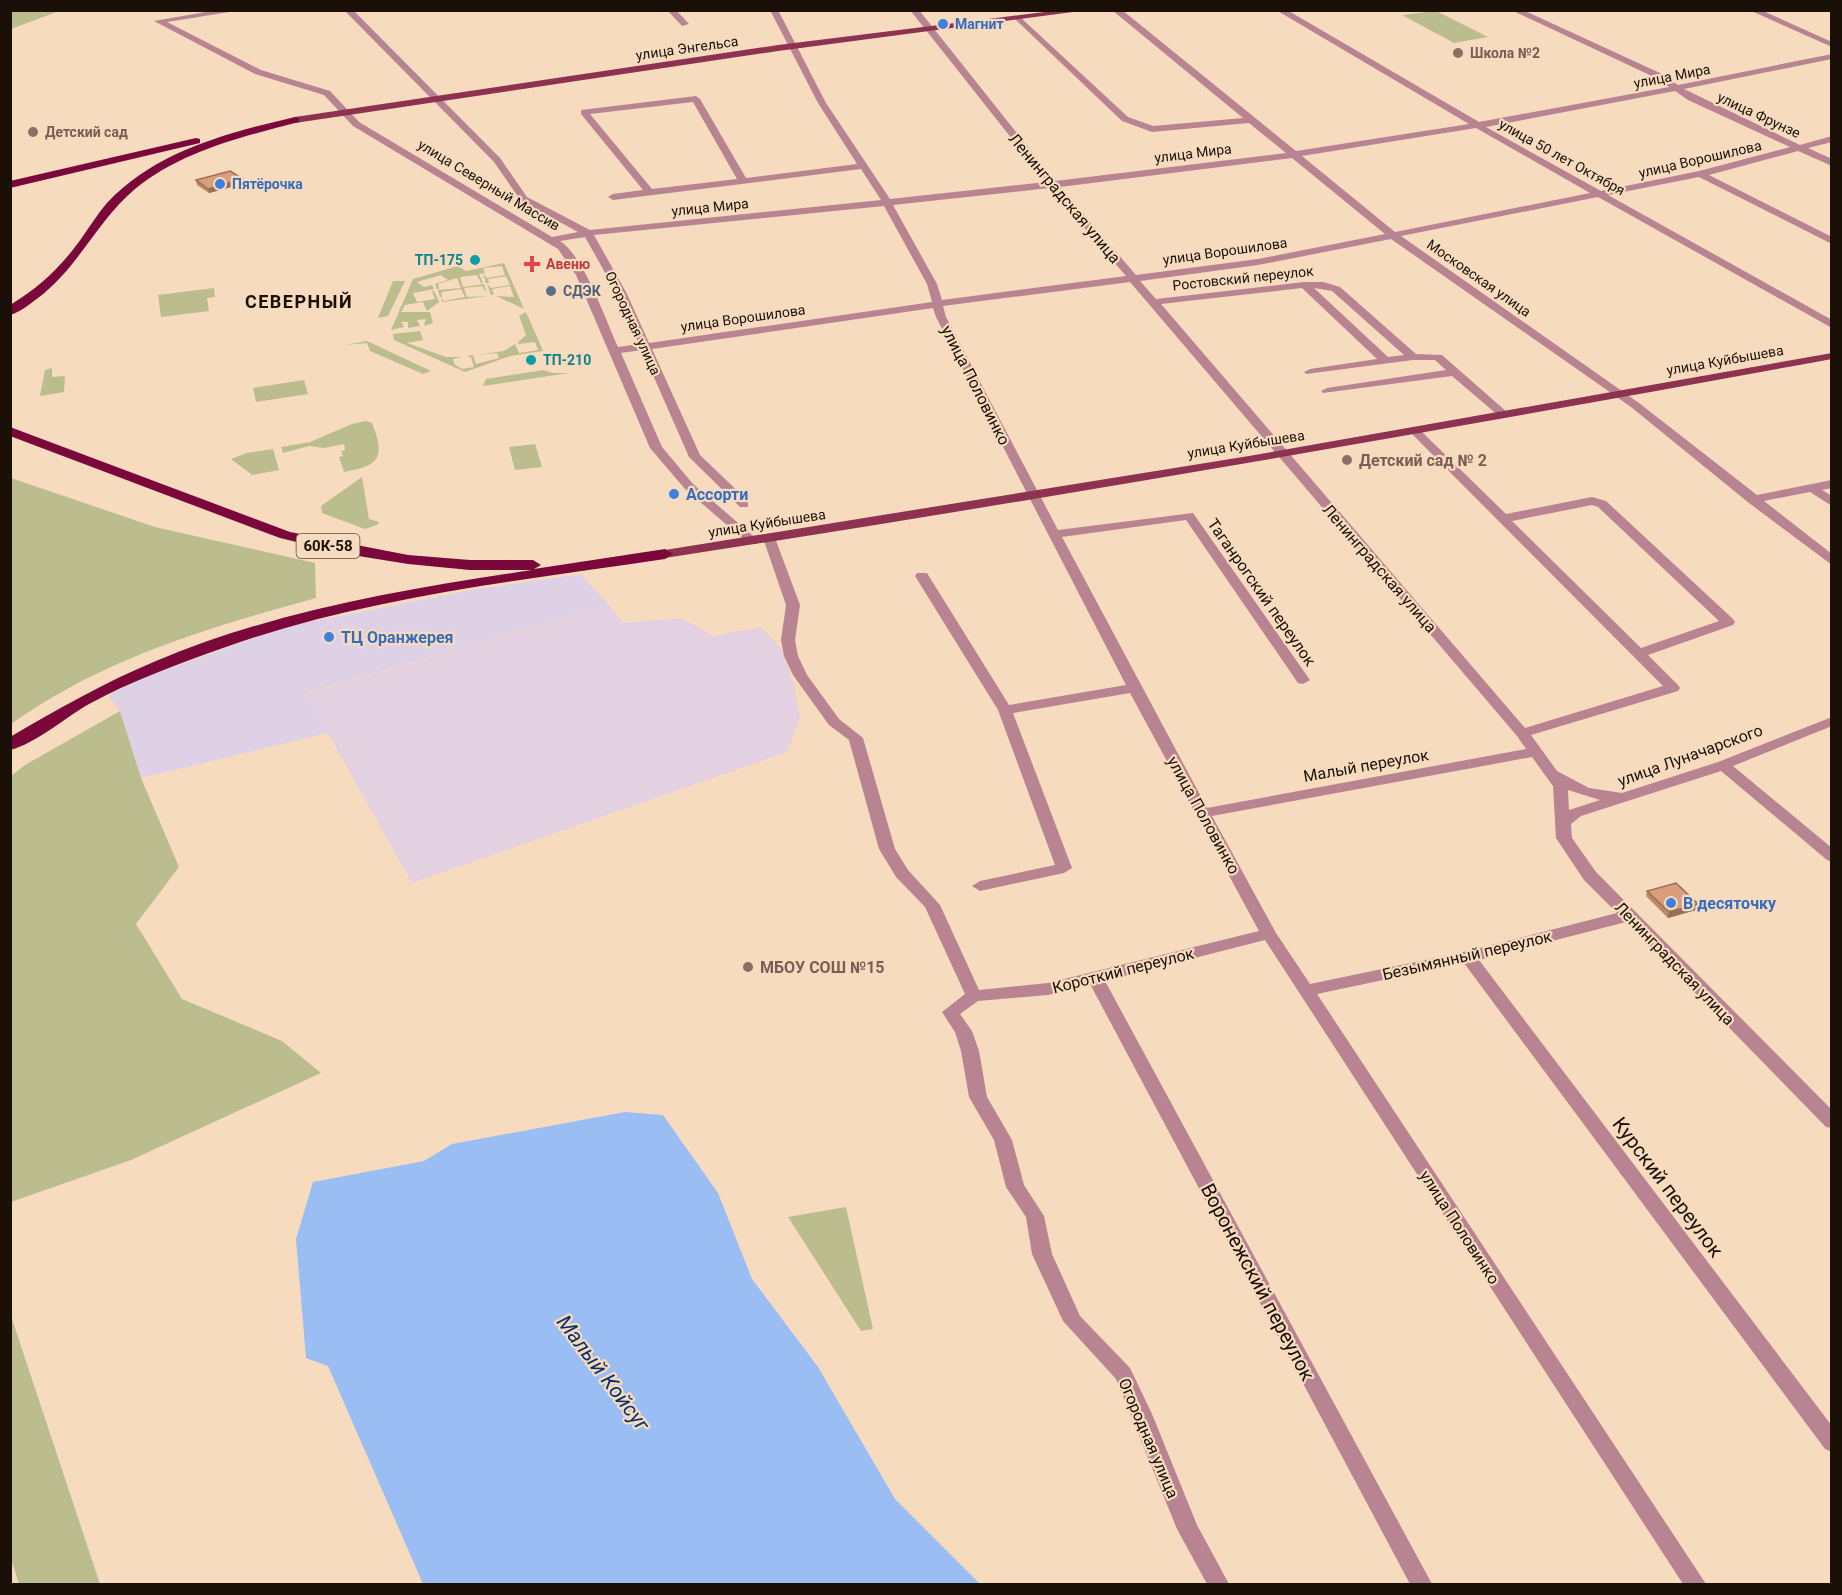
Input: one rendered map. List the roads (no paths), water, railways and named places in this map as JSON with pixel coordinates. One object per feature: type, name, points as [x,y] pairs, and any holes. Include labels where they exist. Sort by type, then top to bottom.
[{"type":"highway","points":[[10,184],[295,120]]},
{"type":"highway","points":[[10,311],[62,271],[110,207],[128,189],[149,174],[204,146],[295,120]]},
{"type":"highway","name":"60К-58","points":[[10,431],[285,535],[360,553],[400,560],[480,566],[563,564],[665,554]]},
{"type":"highway","points":[[10,745],[41,724],[93,695],[159,663],[271,625],[382,601],[665,554]]},
{"type":"main road","name":"улица Энгельса","points":[[295,120],[343,111],[792,46],[1084,10]]},
{"type":"main road","name":"улица Куйбышева","points":[[665,554],[895,519],[1282,454],[1832,356]]},
{"type":"street","name":"улица Северный Массив","points":[[238,10],[158,21],[258,72],[327,93],[356,124],[552,240],[572,258],[647,429],[668,464],[711,507],[753,541]]},
{"type":"street","points":[[348,10],[497,160],[524,199],[588,233]]},
{"type":"street","points":[[671,10],[686,24]]},
{"type":"street","name":"улица Половинко","points":[[774,10],[822,103],[887,202],[932,284],[941,317],[1134,688],[1269,934],[1695,1584]]},
{"type":"street","name":"Ленинградская улица","points":[[914,10],[1053,185],[1522,733],[1554,774],[1563,799],[1564,838],[1572,854],[1628,916],[1832,1122]]},
{"type":"street","name":"Московская улица","points":[[1116,10],[1394,236],[1620,394],[1832,561]]},
{"type":"street","name":"улица 50 лет Октября","points":[[1280,10],[1475,124],[1832,325]]},
{"type":"street","name":"улица Фрунзе","points":[[1515,10],[1658,75],[1679,90],[1832,163]]},
{"type":"street","points":[[1753,10],[1832,45]]},
{"type":"street","points":[[1019,18],[1125,119],[1136,124],[1152,129],[1251,120]]},
{"type":"street","name":"улица Мира","points":[[552,240],[588,233],[1053,185],[1293,154],[1679,90],[1832,57]]},
{"type":"street","points":[[649,192],[584,112],[696,99],[743,180]]},
{"type":"street","name":"улица Ворошилова","points":[[614,351],[937,304],[1258,262],[1700,174],[1832,140]]},
{"type":"street","points":[[613,197],[863,166]]},
{"type":"street","points":[[1700,174],[1832,241]]},
{"type":"street","name":"Огородная улица","points":[[588,233],[622,294],[695,458],[744,504]]},
{"type":"street","points":[[1304,285],[1385,360]]},
{"type":"street","name":"Ростовский переулок","points":[[1154,302],[1304,285],[1323,285],[1336,289],[1413,357]]},
{"type":"street","points":[[1310,372],[1385,360],[1438,357],[1504,416]]},
{"type":"street","points":[[1327,391],[1454,372]]},
{"type":"street","points":[[1415,431],[1673,688],[1522,733]]},
{"type":"street","points":[[1753,500],[1832,484]]},
{"type":"street","points":[[1812,488],[1832,502]]},
{"type":"street","points":[[1501,519],[1592,501],[1602,504],[1728,622],[1638,654]]},
{"type":"street","name":"Таганрогский переулок","points":[[1054,534],[1189,516],[1303,680]]},
{"type":"street","points":[[769,538],[790,590],[793,605],[788,640],[791,656],[800,675],[834,722],[856,738],[887,849],[902,873],[932,905],[974,996]]},
{"type":"street","points":[[922,576],[1005,710],[1064,868],[980,886]]},
{"type":"street","points":[[1005,710],[1134,688]]},
{"type":"street","name":"улица Луначарского","points":[[1562,825],[1567,818],[1576,813],[1722,765],[1832,721]]},
{"type":"street","name":"Малый переулок","points":[[1203,813],[1536,752]]},
{"type":"street","points":[[1722,765],[1832,856]]},
{"type":"street","points":[[1554,774],[1571,787],[1588,794],[1620,796],[1639,793]]},
{"type":"street","name":"Безымянный переулок","points":[[1305,992],[1468,957],[1628,916]]},
{"type":"street","name":"Короткий переулок","points":[[974,996],[1048,989],[1269,934]]},
{"type":"street","name":"Курский переулок","points":[[1468,957],[1832,1443]]},
{"type":"street","name":"Воронежский переулок","points":[[1095,978],[1421,1584]]},
{"type":"street","name":"Огородная улица","points":[[974,996],[950,1012],[963,1031],[970,1051],[978,1097],[1003,1140],[1015,1187],[1035,1216],[1042,1254],[1073,1321],[1123,1374],[1142,1414],[1188,1529],[1218,1584]]},
{"type":"water","name":"Малый Койсуг","points":[[625,1112],[663,1115],[718,1193],[752,1279],[818,1367],[895,1499],[980,1584],[423,1584],[328,1366],[306,1358],[296,1239],[313,1182],[424,1161],[452,1144]]},
{"type":"place","name":"Магнит","points":[[943,24]]},
{"type":"place","name":"Школа №2","points":[[1458,53]]},
{"type":"place","name":"Детский сад","points":[[33,132]]},
{"type":"place","name":"Пятёрочка","points":[[220,184]]},
{"type":"place","name":"ТП-175","points":[[475,260]]},
{"type":"place","name":"Авеню","points":[[532,264]]},
{"type":"place","name":"СДЭК","points":[[551,291]]},
{"type":"place","name":"ТП-210","points":[[531,360]]},
{"type":"place","name":"Детский сад № 2","points":[[1347,460]]},
{"type":"place","name":"Ассорти","points":[[674,494]]},
{"type":"place","name":"ТЦ Оранжерея","points":[[329,637]]},
{"type":"place","name":"В десяточку","points":[[1671,903]]},
{"type":"place","name":"МБОУ СОШ №15","points":[[748,967]]},
{"type":"district","name":"СЕВЕРНЫЙ","points":[[299,302]]}]
